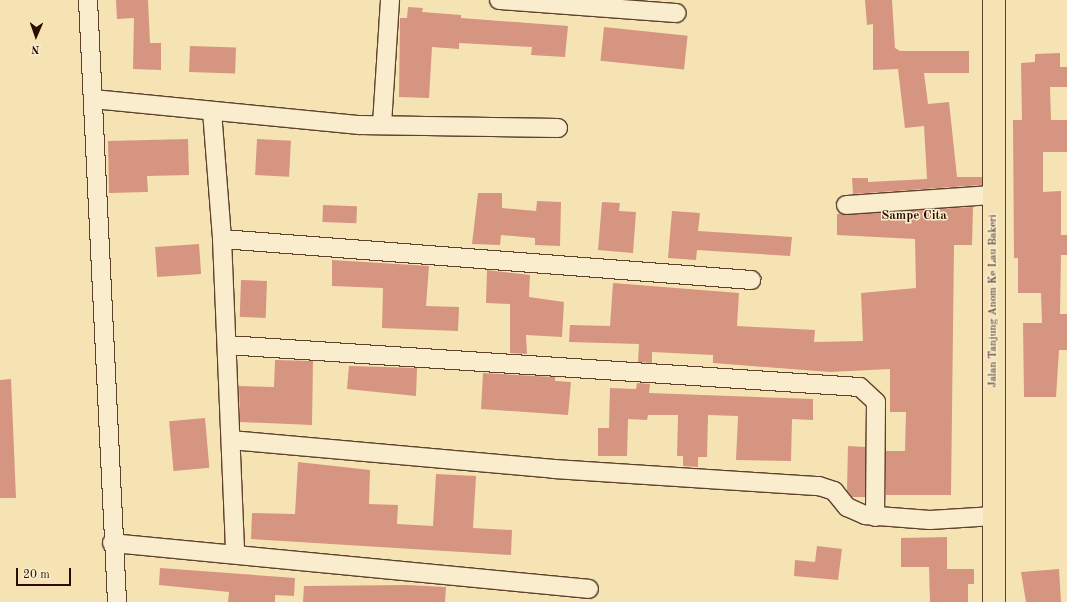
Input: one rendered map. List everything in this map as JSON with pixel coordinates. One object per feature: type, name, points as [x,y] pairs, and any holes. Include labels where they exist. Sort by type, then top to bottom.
[{"type":"main road","name":"Jalan Tanjung Anom Ke Lau Bakeri","points":[[994,0],[994,602]]},
{"type":"street","points":[[88,0],[112,543],[118,602]]},
{"type":"street","points":[[382,124],[390,0]]},
{"type":"street","points":[[508,0],[677,13]]},
{"type":"street","points":[[93,99],[212,111],[382,124],[558,128]]},
{"type":"street","points":[[212,111],[222,239],[235,554]]},
{"type":"street","points":[[846,205],[994,195]]},
{"type":"street","points":[[222,239],[751,280]]},
{"type":"street","points":[[227,345],[860,387],[876,402],[875,517]]},
{"type":"street","points":[[231,440],[554,469],[819,486],[834,491],[847,507],[875,517],[930,520],[994,516]]},
{"type":"street","points":[[112,543],[589,589]]},
{"type":"building","points":[[116,0],[148,0],[150,43],[161,43],[161,70],[133,69],[134,18],[117,19]]},
{"type":"building","points":[[865,0],[892,0],[895,48],[900,51],[969,51],[969,73],[924,73],[928,104],[949,102],[957,177],[982,177],[982,185],[853,194],[852,178],[868,178],[868,182],[927,179],[924,126],[905,128],[898,69],[873,70],[873,24],[867,25]]},
{"type":"building","points":[[408,7],[423,8],[422,12],[461,15],[461,18],[568,26],[565,57],[531,55],[532,47],[459,43],[459,49],[432,47],[429,98],[399,97],[400,18],[407,18]]},
{"type":"building","points":[[604,27],[688,36],[684,70],[600,61]]},
{"type":"building","points":[[190,46],[236,48],[235,74],[189,72]]},
{"type":"building","points":[[1060,53],[1060,67],[1067,67],[1067,87],[1050,87],[1051,120],[1067,120],[1067,152],[1043,152],[1043,192],[1061,191],[1061,235],[1067,235],[1067,255],[1061,255],[1060,314],[1067,314],[1067,350],[1059,350],[1056,397],[1024,397],[1023,323],[1042,323],[1041,293],[1018,293],[1018,258],[1014,258],[1013,120],[1022,120],[1021,63],[1035,62],[1035,54]]},
{"type":"building","points":[[188,139],[189,175],[147,176],[148,192],[109,193],[108,141]]},
{"type":"building","points":[[257,139],[291,141],[289,177],[255,175]]},
{"type":"building","points":[[478,193],[502,193],[502,208],[536,211],[537,201],[561,202],[560,246],[535,245],[535,238],[501,235],[500,245],[472,244]]},
{"type":"building","points":[[602,202],[620,203],[619,211],[636,212],[633,253],[598,250]]},
{"type":"building","points":[[323,205],[357,206],[356,223],[322,222]]},
{"type":"building","points":[[973,207],[972,245],[954,245],[951,495],[886,495],[886,451],[905,451],[906,412],[890,412],[890,369],[830,372],[713,363],[713,355],[652,352],[652,363],[638,362],[639,344],[569,342],[570,325],[610,326],[613,283],[739,293],[737,326],[815,330],[814,342],[863,341],[861,293],[916,288],[915,239],[837,235],[837,214]]},
{"type":"building","points":[[672,211],[700,213],[698,231],[792,237],[790,256],[697,250],[696,260],[668,258]]},
{"type":"building","points":[[199,244],[201,274],[157,277],[155,247]]},
{"type":"building","points":[[332,260],[429,266],[426,306],[459,307],[458,331],[382,328],[383,288],[332,286]]},
{"type":"building","points":[[487,270],[530,275],[529,297],[564,302],[562,337],[526,335],[527,354],[510,353],[510,304],[486,303]]},
{"type":"building","points":[[241,280],[267,281],[266,318],[240,317]]},
{"type":"building","points":[[275,360],[313,361],[312,425],[240,422],[239,386],[274,387]]},
{"type":"building","points":[[349,366],[417,368],[416,396],[347,389]]},
{"type":"building","points":[[483,373],[555,377],[555,381],[571,382],[568,415],[481,409]]},
{"type":"building","points":[[11,379],[16,498],[0,498],[0,380]]},
{"type":"building","points":[[637,383],[650,384],[649,393],[813,399],[813,420],[792,419],[791,461],[736,460],[738,416],[708,415],[707,457],[698,457],[698,467],[683,466],[683,456],[677,456],[678,415],[648,415],[647,420],[628,419],[627,456],[598,456],[598,428],[609,428],[610,388],[636,389]]},
{"type":"building","points":[[205,418],[209,468],[173,471],[169,421]]},
{"type":"building","points":[[848,446],[865,447],[865,497],[852,497],[847,491]]},
{"type":"building","points":[[298,462],[370,470],[369,504],[398,505],[397,524],[433,526],[436,474],[476,476],[473,528],[512,530],[511,555],[251,539],[252,513],[295,514]]},
{"type":"building","points":[[947,537],[947,569],[974,569],[974,584],[968,584],[968,602],[930,602],[929,567],[901,567],[901,538]]},
{"type":"building","points":[[817,546],[842,549],[838,580],[794,576],[795,560],[815,562]]},
{"type":"building","points":[[160,568],[295,578],[294,596],[275,595],[275,602],[228,602],[229,592],[159,585]]},
{"type":"building","points":[[1059,569],[1061,602],[1026,602],[1021,572]]},
{"type":"building","points":[[407,585],[446,587],[445,602],[303,602],[304,586]]},
{"type":"district","name":"Sampe Cita","points":[[914,216]]}]
